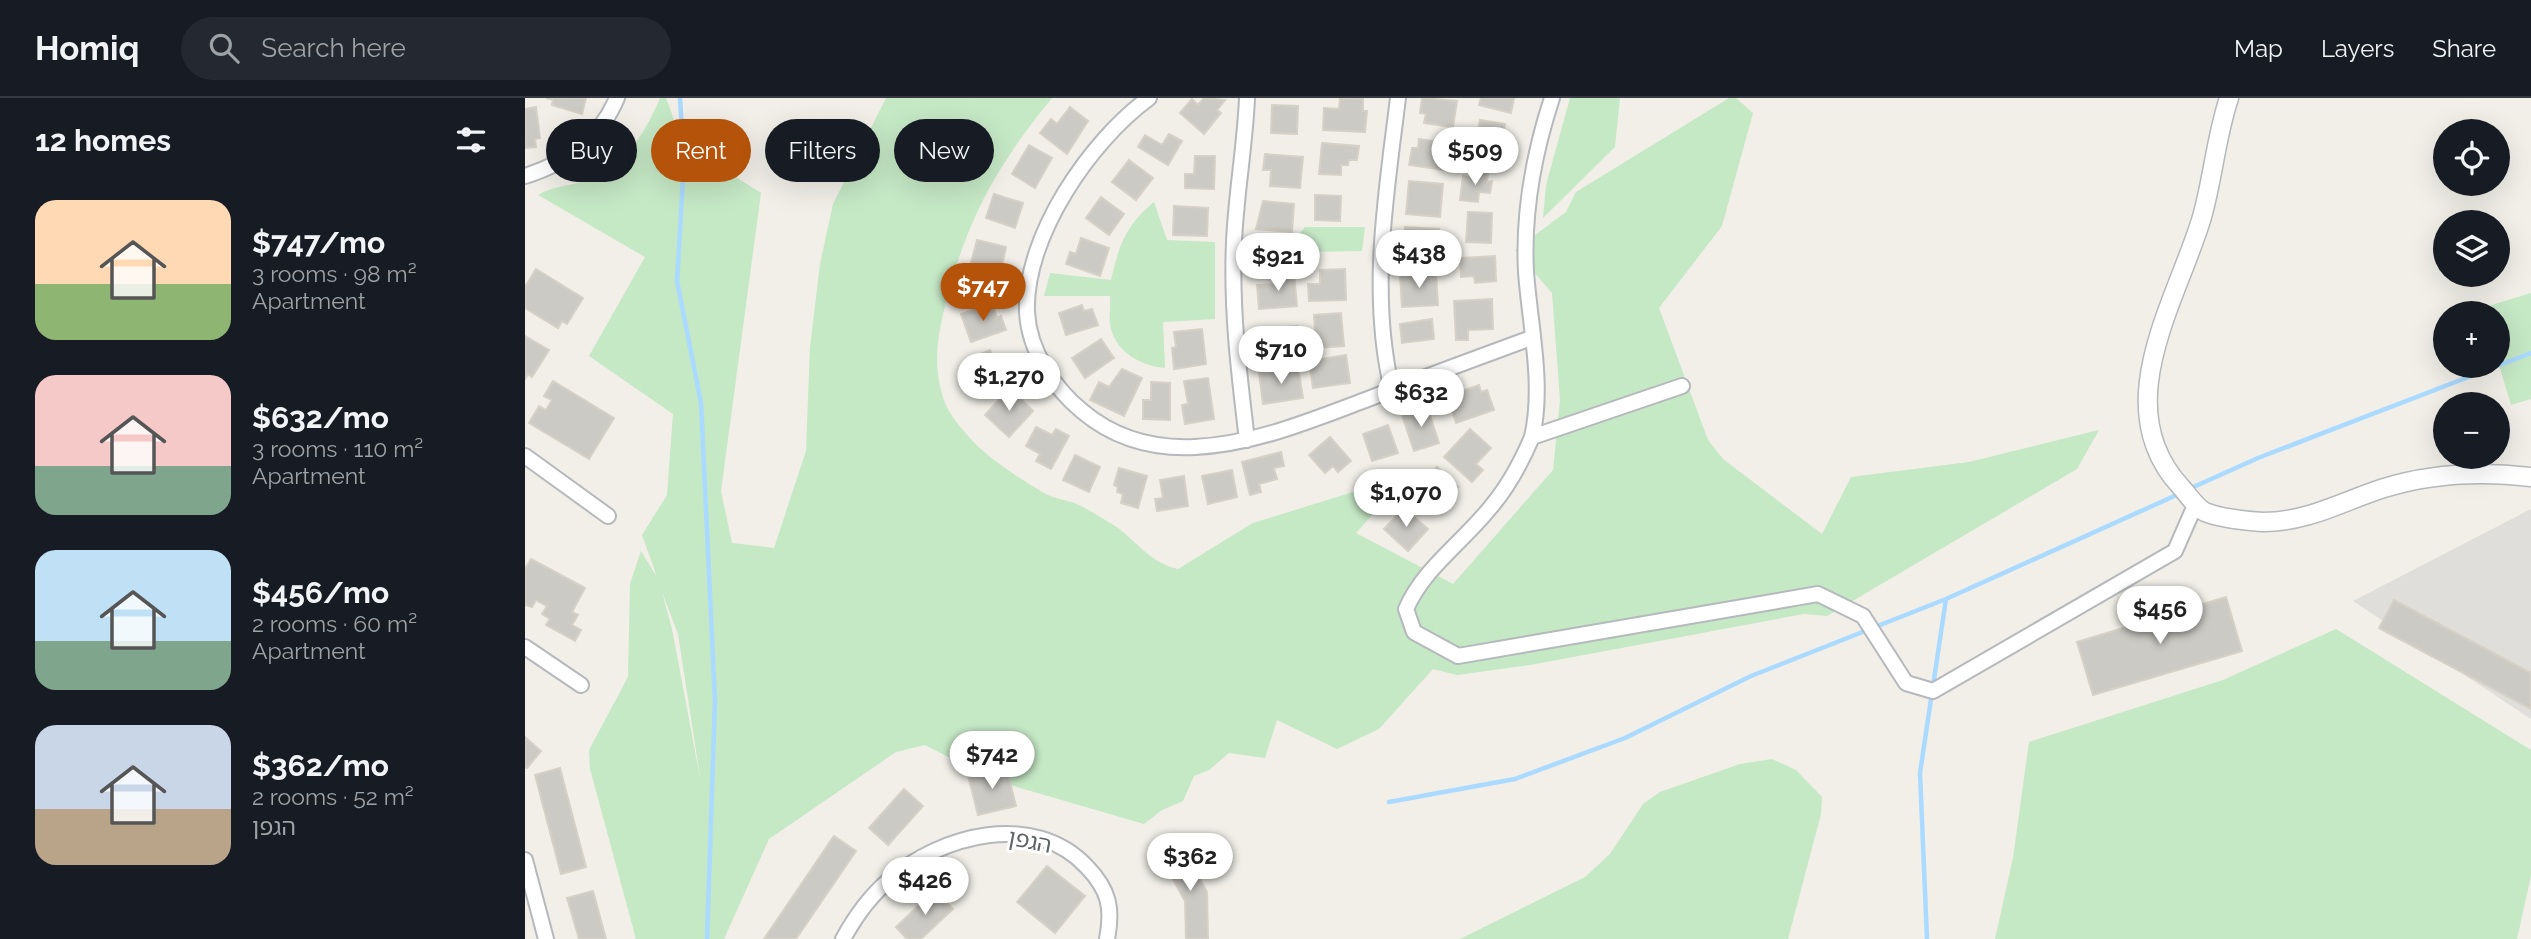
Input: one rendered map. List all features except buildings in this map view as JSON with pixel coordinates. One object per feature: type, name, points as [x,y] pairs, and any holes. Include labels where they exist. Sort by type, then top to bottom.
[{"type":"street","points":[[525,176],[562,161],[581,148],[598,131],[617,98]]},
{"type":"street","points":[[1149,98],[1095,150],[1057,209],[1044,236],[1028,290],[1030,334],[1046,370],[1060,389],[1094,421],[1119,435],[1146,444],[1195,447],[1247,440],[1531,338]]},
{"type":"street","points":[[1247,98],[1236,196],[1233,287],[1237,361],[1247,440]]},
{"type":"street","points":[[1392,390],[1381,336],[1380,268],[1398,98]]},
{"type":"street","points":[[1552,98],[1536,158],[1528,226],[1526,268],[1537,398],[1532,438],[1507,487],[1489,510],[1417,586],[1406,609],[1414,632],[1458,656],[1818,594],[1863,616],[1906,683],[1933,691],[2175,551],[2196,503]]},
{"type":"street","points":[[2229,98],[2220,124],[2202,216],[2155,343],[2147,393],[2151,431],[2166,470],[2203,512],[2262,522],[2318,514],[2382,489],[2429,476],[2505,474],[2531,477]]},
{"type":"street","points":[[1532,438],[1682,386]]},
{"type":"street","points":[[525,456],[608,516]]},
{"type":"street","points":[[525,647],[581,685]]},
{"type":"street","name":"הגפן","points":[[843,939],[867,902],[889,880],[914,862],[948,845],[980,835],[1016,834],[1038,837],[1061,846],[1093,873],[1107,890],[1112,914],[1107,939]]},
{"type":"street","points":[[525,860],[546,939]]},
{"type":"shaded area","points":[[2531,509],[2531,719],[2353,601]]},
{"type":"green space","points":[[660,98],[666,98],[674,119],[651,119],[651,182],[743,182],[761,193],[721,491],[732,543],[774,548],[806,451],[810,347],[820,264],[833,204],[844,182],[880,182],[880,119],[876,119],[886,98],[1052,98],[994,180],[994,119],[894,119],[894,182],[993,182],[967,235],[942,317],[937,359],[940,388],[955,421],[976,444],[1016,476],[1046,494],[1077,504],[1100,517],[1118,528],[1153,558],[1178,569],[1253,523],[1408,475],[1356,533],[1453,584],[1553,470],[1560,400],[1552,293],[1515,250],[1566,212],[1576,192],[1729,98],[1736,98],[1753,113],[1722,226],[1659,308],[1708,440],[1723,459],[1822,534],[1851,477],[1969,462],[2099,430],[2077,469],[1827,616],[1804,614],[1530,665],[1457,675],[1433,669],[1379,729],[1337,749],[1277,720],[1265,758],[1229,753],[1209,770],[1194,776],[1183,801],[1162,810],[1144,824],[993,780],[925,745],[896,752],[769,839],[724,939],[636,939],[590,769],[589,750],[628,677],[630,584],[641,551],[657,577],[642,535],[667,495],[673,414],[589,356],[645,257],[538,195],[581,182],[637,182],[637,140]],"holes":[[[662,592],[678,634],[701,783],[672,629]]]},
{"type":"green space","points":[[1570,98],[1620,98],[1615,147],[1543,218],[1546,185]]},
{"type":"green space","points":[[1154,202],[1167,240],[1215,242],[1215,319],[1163,322],[1165,368],[1138,360],[1116,342],[1110,323],[1110,296],[1044,296],[1050,273],[1111,280],[1125,237],[1136,220]]},
{"type":"green space","points":[[1305,227],[1365,227],[1362,251],[1308,252],[1296,264],[1247,266],[1249,237],[1294,240]]},
{"type":"green space","points":[[2531,293],[2531,399],[2511,405],[2510,392],[2507,392],[2503,378],[2510,378],[2510,301],[2505,301]]},
{"type":"green space","points":[[2336,629],[2531,750],[2531,876],[2517,939],[1995,939],[2013,858],[2029,742],[2223,680]]},
{"type":"green space","points":[[1772,759],[1796,770],[1822,797],[1821,814],[1788,939],[1460,939],[1585,877],[1610,854],[1643,804],[1660,792],[1740,764]]},
{"type":"waterway","points":[[680,98],[684,162],[677,281],[701,403],[715,701],[707,939]]},
{"type":"waterway","points":[[2510,361],[2531,353]]},
{"type":"waterway","points":[[2189,489],[2258,458],[2466,378]]},
{"type":"waterway","points":[[1389,802],[1515,779],[1625,738],[1751,676],[1946,599],[2181,493]]},
{"type":"waterway","points":[[1927,939],[1920,773],[1946,599]]}]
